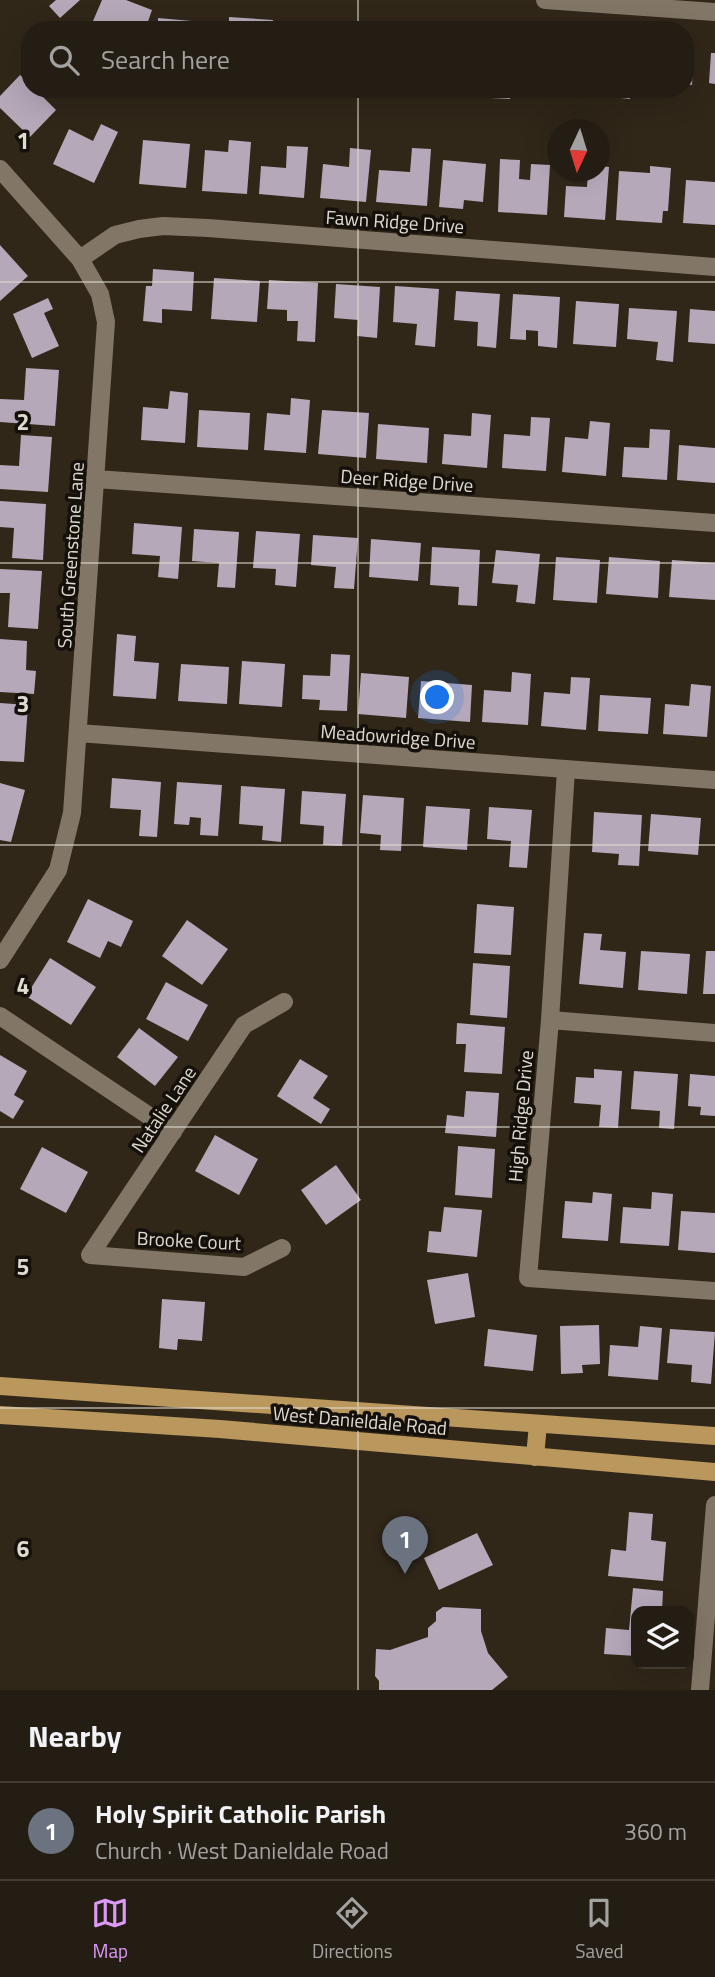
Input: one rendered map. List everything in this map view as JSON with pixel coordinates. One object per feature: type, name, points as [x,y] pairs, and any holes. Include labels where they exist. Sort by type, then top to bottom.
[{"type":"main road","name":"West Danieldale Road","points":[[0,1386],[715,1436]]},
{"type":"main road","points":[[125,1423],[127,1395]]},
{"type":"main road","points":[[336,1439],[338,1410]]},
{"type":"main road","name":"West Danieldale Road","points":[[0,1415],[336,1439],[715,1472]]},
{"type":"main road","points":[[535,1457],[538,1424]]},
{"type":"street","points":[[545,0],[715,12]]},
{"type":"street","name":"South Greenstone Lane","points":[[0,169],[80,259],[100,294],[106,323],[72,813],[58,870],[0,960]]},
{"type":"street","name":"Fawn Ridge Drive","points":[[80,259],[115,235],[163,226],[715,267]]},
{"type":"street","name":"Deer Ridge Drive","points":[[96,479],[715,523]]},
{"type":"street","name":"Meadowridge Drive","points":[[78,733],[715,780]]},
{"type":"street","name":"High Ridge Drive","points":[[566,770],[550,1020],[528,1278],[715,1291]]},
{"type":"street","name":"Natalie Lane","points":[[90,1255],[244,1026],[284,1002]]},
{"type":"street","points":[[0,1016],[173,1132]]},
{"type":"street","points":[[550,1020],[715,1033]]},
{"type":"street","name":"Brooke Court","points":[[90,1255],[244,1267],[282,1248]]},
{"type":"street","points":[[700,1690],[711,1603],[715,1505]]},
{"type":"building","points":[[56,0],[80,0],[60,18],[49,6]]},
{"type":"building","points":[[102,0],[126,0],[152,10],[148,21],[93,21]]},
{"type":"building","points":[[229,17],[273,20],[273,21],[229,21]]},
{"type":"building","points":[[158,18],[192,21],[158,21]]},
{"type":"building","points":[[711,53],[715,53],[715,84],[709,83]]},
{"type":"building","points":[[20,75],[21,98],[44,98],[56,110],[30,137],[0,108],[0,96]]},
{"type":"building","points":[[101,124],[118,132],[94,183],[53,164],[69,129],[93,141]]},
{"type":"building","points":[[143,140],[190,144],[186,188],[139,184]]},
{"type":"building","points":[[229,140],[251,142],[247,194],[202,191],[205,150],[228,152]]},
{"type":"building","points":[[287,146],[308,147],[304,198],[259,194],[261,166],[286,168]]},
{"type":"building","points":[[350,148],[371,150],[366,202],[320,198],[323,164],[349,167]]},
{"type":"building","points":[[412,148],[431,149],[427,206],[376,202],[379,170],[410,172]]},
{"type":"building","points":[[500,159],[520,160],[519,179],[530,180],[531,164],[547,165],[547,215],[498,212]]},
{"type":"building","points":[[443,160],[486,164],[483,202],[464,200],[463,209],[439,207]]},
{"type":"building","points":[[650,166],[671,168],[668,211],[663,211],[662,223],[616,220],[619,171],[650,173]]},
{"type":"building","points":[[686,180],[715,182],[715,225],[683,223]]},
{"type":"building","points":[[587,182],[608,182],[605,220],[564,217],[566,186],[587,187]]},
{"type":"building","points":[[0,245],[28,276],[0,301]]},
{"type":"building","points":[[153,269],[194,272],[192,311],[162,309],[162,323],[143,321],[146,286],[152,286]]},
{"type":"building","points":[[214,278],[260,281],[257,322],[211,319]]},
{"type":"building","points":[[269,280],[318,283],[315,342],[297,341],[298,321],[287,321],[287,310],[267,309]]},
{"type":"building","points":[[336,284],[380,287],[377,338],[357,336],[358,320],[334,318]]},
{"type":"building","points":[[395,286],[439,289],[435,347],[415,345],[417,324],[393,322]]},
{"type":"building","points":[[456,291],[500,294],[496,348],[477,346],[478,322],[454,320]]},
{"type":"building","points":[[513,294],[560,297],[557,348],[538,346],[538,331],[526,330],[526,340],[510,339]]},
{"type":"building","points":[[48,298],[53,309],[44,313],[59,346],[32,358],[13,314]]},
{"type":"building","points":[[576,301],[619,304],[616,347],[573,344]]},
{"type":"building","points":[[629,308],[677,311],[673,362],[656,360],[658,342],[627,339]]},
{"type":"building","points":[[690,309],[715,311],[715,344],[688,342]]},
{"type":"building","points":[[26,368],[59,370],[55,426],[0,422],[0,399],[24,400]]},
{"type":"building","points":[[170,391],[188,393],[185,443],[141,440],[143,407],[168,409]]},
{"type":"building","points":[[291,398],[310,400],[306,453],[264,450],[267,413],[290,415]]},
{"type":"building","points":[[199,410],[250,413],[248,450],[197,447]]},
{"type":"building","points":[[322,410],[369,413],[366,458],[318,454]]},
{"type":"building","points":[[472,413],[491,415],[487,468],[442,464],[444,434],[471,436]]},
{"type":"building","points":[[531,417],[550,418],[546,471],[502,468],[504,434],[530,436]]},
{"type":"building","points":[[590,421],[610,423],[606,476],[562,472],[565,437],[588,439]]},
{"type":"building","points":[[378,424],[429,428],[427,463],[376,459]]},
{"type":"building","points":[[650,429],[670,430],[667,480],[622,477],[624,447],[649,448]]},
{"type":"building","points":[[21,435],[52,437],[48,492],[0,489],[0,465],[19,466]]},
{"type":"building","points":[[679,445],[715,448],[715,483],[677,480]]},
{"type":"building","points":[[0,501],[46,504],[43,560],[12,558],[14,528],[0,527]]},
{"type":"building","points":[[134,523],[182,527],[178,579],[158,577],[160,556],[132,554]]},
{"type":"building","points":[[194,529],[239,532],[235,588],[217,587],[219,563],[192,561]]},
{"type":"building","points":[[256,531],[300,534],[296,587],[275,585],[276,569],[253,568]]},
{"type":"building","points":[[313,535],[358,538],[354,589],[334,588],[336,567],[311,565]]},
{"type":"building","points":[[371,539],[421,543],[418,581],[369,577]]},
{"type":"building","points":[[432,547],[480,550],[477,606],[458,605],[459,587],[430,585]]},
{"type":"building","points":[[496,550],[540,554],[535,604],[516,602],[518,585],[492,583]]},
{"type":"building","points":[[556,557],[600,560],[597,603],[553,600]]},
{"type":"building","points":[[609,557],[660,561],[658,598],[606,594]]},
{"type":"building","points":[[672,560],[715,563],[715,600],[669,597]]},
{"type":"building","points":[[0,569],[42,571],[38,629],[8,627],[10,593],[0,593]]},
{"type":"building","points":[[117,634],[136,636],[134,661],[159,663],[156,699],[113,696]]},
{"type":"building","points":[[0,639],[27,641],[26,670],[36,671],[34,694],[0,692]]},
{"type":"building","points":[[331,654],[350,655],[347,711],[319,710],[320,700],[302,699],[303,675],[330,676]]},
{"type":"building","points":[[242,661],[285,664],[282,707],[239,704]]},
{"type":"building","points":[[181,664],[229,667],[227,704],[178,701]]},
{"type":"building","points":[[512,672],[531,674],[528,725],[482,722],[484,690],[511,692]]},
{"type":"building","points":[[361,673],[409,677],[406,718],[358,714]]},
{"type":"building","points":[[571,677],[590,678],[586,730],[541,726],[544,692],[570,694]]},
{"type":"building","points":[[421,681],[472,685],[470,722],[418,718]]},
{"type":"building","points":[[691,684],[711,686],[707,737],[663,734],[665,704],[689,706]]},
{"type":"building","points":[[600,695],[651,698],[648,734],[598,731]]},
{"type":"building","points":[[0,703],[28,705],[24,762],[0,761]]},
{"type":"building","points":[[112,778],[161,782],[157,837],[139,836],[141,810],[110,808]]},
{"type":"building","points":[[177,782],[222,785],[218,836],[200,835],[201,818],[190,817],[189,825],[174,824]]},
{"type":"building","points":[[0,783],[25,790],[11,842],[0,840]]},
{"type":"building","points":[[241,786],[285,789],[281,842],[262,840],[263,826],[239,824]]},
{"type":"building","points":[[302,791],[346,794],[342,846],[323,845],[324,826],[300,824]]},
{"type":"building","points":[[363,795],[404,798],[401,851],[380,850],[381,835],[360,833]]},
{"type":"building","points":[[426,806],[470,809],[467,850],[423,847]]},
{"type":"building","points":[[489,807],[532,810],[527,868],[509,867],[511,841],[487,839]]},
{"type":"building","points":[[594,812],[642,815],[639,866],[618,865],[619,854],[592,852]]},
{"type":"building","points":[[651,814],[701,818],[698,855],[648,851]]},
{"type":"building","points":[[88,899],[133,921],[121,947],[108,941],[100,958],[67,942]]},
{"type":"building","points":[[477,904],[514,907],[511,955],[474,953]]},
{"type":"building","points":[[187,920],[228,949],[202,985],[162,956]]},
{"type":"building","points":[[584,933],[602,934],[600,950],[626,952],[623,988],[579,984]]},
{"type":"building","points":[[641,951],[690,954],[687,994],[638,990]]},
{"type":"building","points":[[706,951],[715,951],[715,994],[703,994]]},
{"type":"building","points":[[50,958],[96,987],[71,1025],[26,996]]},
{"type":"building","points":[[473,963],[510,966],[507,1018],[470,1015]]},
{"type":"building","points":[[166,982],[208,1005],[188,1041],[146,1019]]},
{"type":"building","points":[[457,1023],[505,1027],[502,1074],[464,1072],[466,1044],[456,1044]]},
{"type":"building","points":[[139,1028],[178,1057],[155,1086],[117,1057]]},
{"type":"building","points":[[0,1055],[27,1071],[14,1095],[24,1101],[13,1119],[0,1111]]},
{"type":"building","points":[[300,1059],[328,1076],[313,1098],[330,1109],[321,1124],[277,1096]]},
{"type":"building","points":[[594,1069],[622,1071],[618,1128],[599,1127],[601,1105],[574,1103],[576,1077],[594,1078]]},
{"type":"building","points":[[634,1071],[678,1074],[674,1129],[659,1128],[660,1111],[631,1109]]},
{"type":"building","points":[[690,1074],[715,1076],[715,1116],[700,1115],[701,1107],[688,1106]]},
{"type":"building","points":[[466,1091],[499,1093],[496,1137],[445,1133],[447,1115],[464,1117]]},
{"type":"building","points":[[215,1135],[258,1159],[239,1195],[195,1171]]},
{"type":"building","points":[[458,1146],[495,1149],[492,1198],[455,1195]]},
{"type":"building","points":[[42,1147],[88,1172],[66,1213],[20,1189]]},
{"type":"building","points":[[336,1165],[361,1200],[326,1225],[301,1190]]},
{"type":"building","points":[[593,1192],[612,1194],[608,1241],[562,1238],[565,1201],[592,1203]]},
{"type":"building","points":[[652,1192],[673,1194],[669,1246],[620,1243],[623,1207],[651,1209]]},
{"type":"building","points":[[444,1207],[482,1210],[477,1257],[427,1252],[429,1231],[441,1232]]},
{"type":"building","points":[[681,1211],[715,1213],[715,1253],[678,1250]]},
{"type":"building","points":[[468,1273],[475,1317],[435,1324],[427,1280]]},
{"type":"building","points":[[162,1299],[205,1302],[202,1341],[178,1339],[177,1350],[159,1348]]},
{"type":"building","points":[[599,1325],[600,1364],[582,1365],[583,1373],[561,1374],[560,1326]]},
{"type":"building","points":[[640,1326],[662,1328],[658,1380],[608,1376],[610,1345],[638,1347]]},
{"type":"building","points":[[488,1329],[537,1335],[533,1371],[484,1366]]},
{"type":"building","points":[[670,1329],[715,1332],[711,1384],[691,1382],[692,1365],[667,1363]]},
{"type":"building","points":[[629,1512],[653,1514],[651,1540],[666,1542],[663,1581],[608,1576],[611,1549],[626,1551]]},
{"type":"building","points":[[477,1533],[493,1565],[439,1590],[424,1558]]},
{"type":"building","points":[[633,1588],[663,1591],[662,1606],[631,1606]]},
{"type":"building","points":[[443,1607],[481,1609],[481,1631],[488,1653],[508,1677],[492,1690],[379,1690],[379,1681],[375,1676],[376,1649],[390,1650],[428,1637],[428,1628],[436,1621],[436,1612]]},
{"type":"building","points":[[631,1609],[631,1656],[604,1654],[606,1628],[629,1630]]},
{"type":"place","name":"Holy Spirit Catholic Parish","points":[[405,1574]]}]
